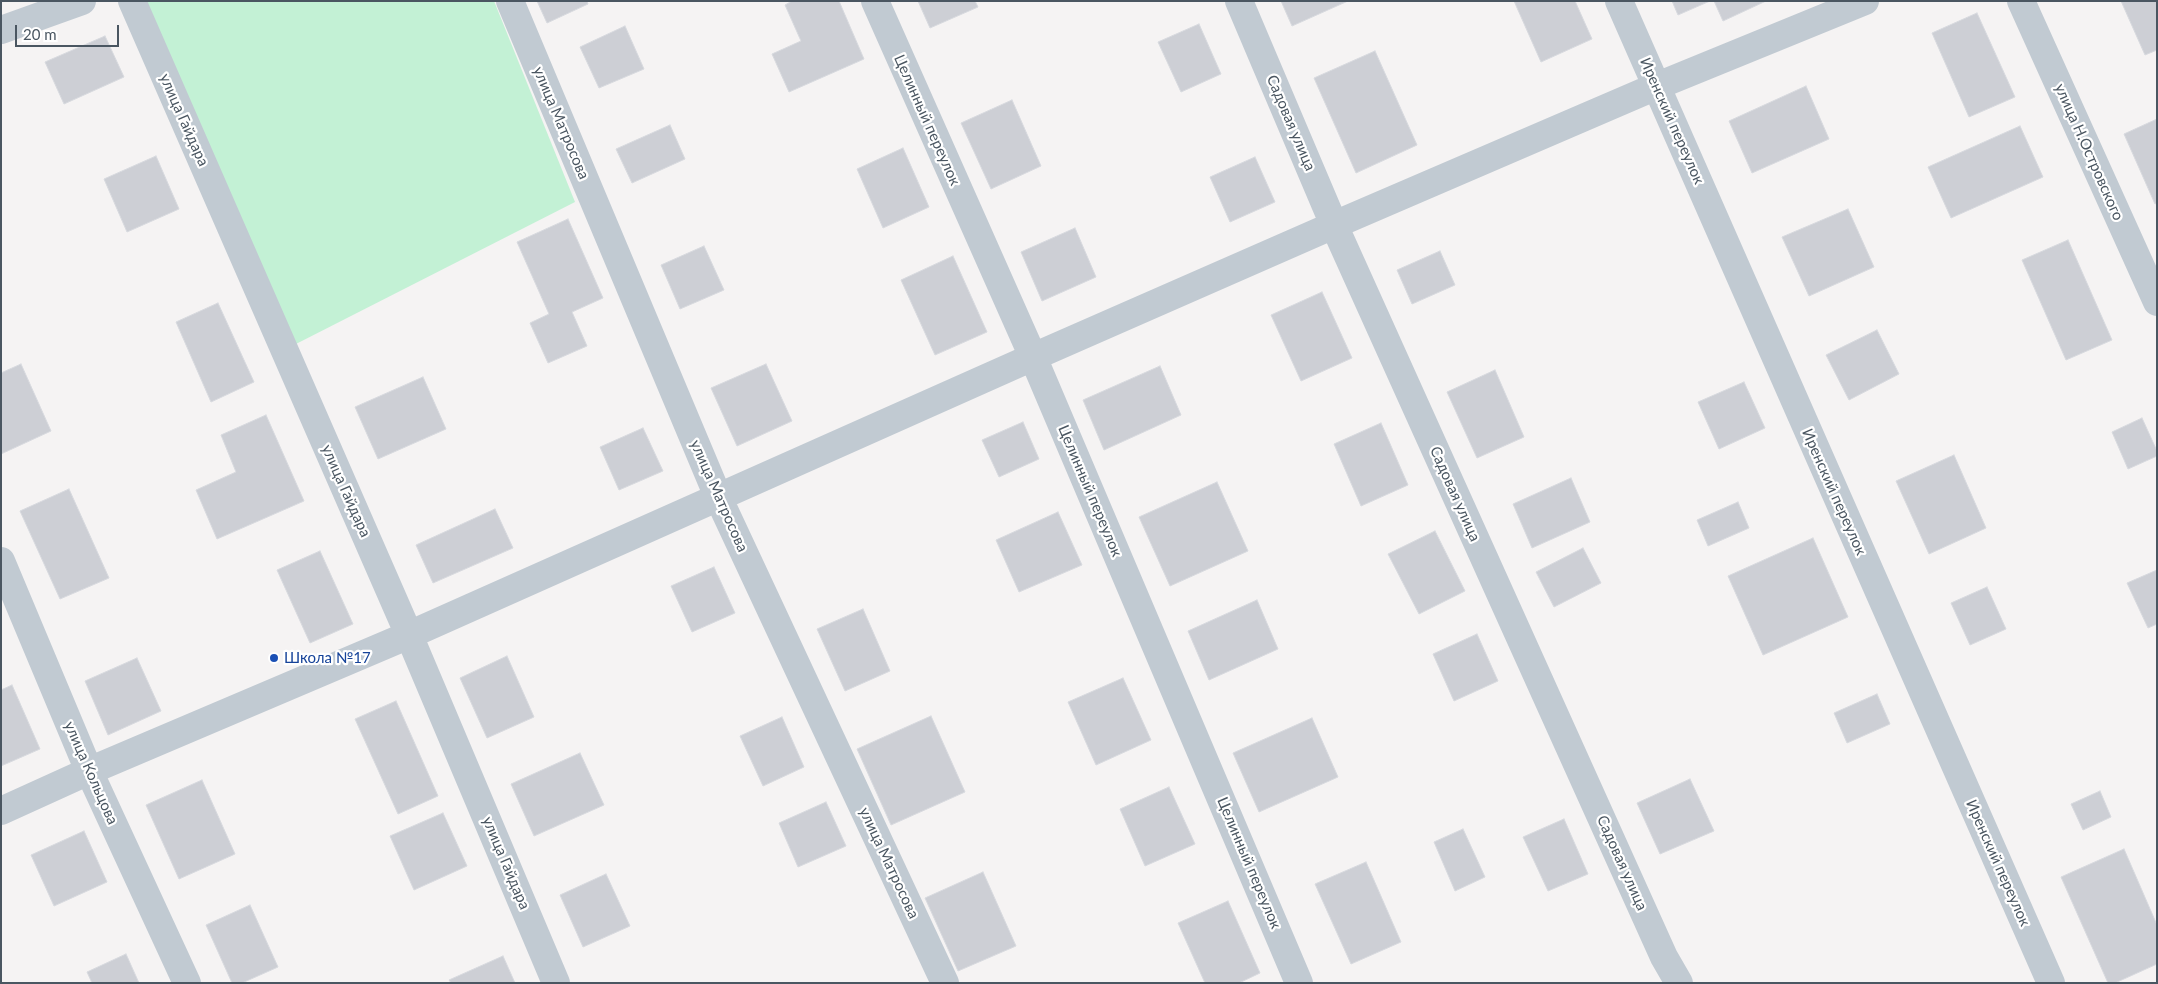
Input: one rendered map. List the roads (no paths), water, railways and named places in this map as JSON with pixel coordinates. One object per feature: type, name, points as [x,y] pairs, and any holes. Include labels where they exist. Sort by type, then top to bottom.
[{"type":"street","points":[[1,30],[82,1]]},
{"type":"street","name":"улица Гайдара","points":[[132,1],[410,635],[556,983]]},
{"type":"street","name":"улица Матросова","points":[[510,1],[719,499],[945,983]]},
{"type":"street","name":"Целинный переулок","points":[[875,1],[1033,357],[1299,983]]},
{"type":"street","name":"Садовая улица","points":[[1239,1],[1334,225],[1664,957],[1679,983]]},
{"type":"street","name":"Иренский переулок","points":[[1619,1],[2051,983]]},
{"type":"street","points":[[1,811],[89,771],[410,635],[1334,225],[1656,86],[1865,1]]},
{"type":"street","name":"улица Н.Островского","points":[[2021,1],[2157,302]]},
{"type":"street","name":"улица Кольцова","points":[[1,561],[89,771],[187,983]]},
{"type":"place","name":"Школа №17","points":[[274,658]]}]
